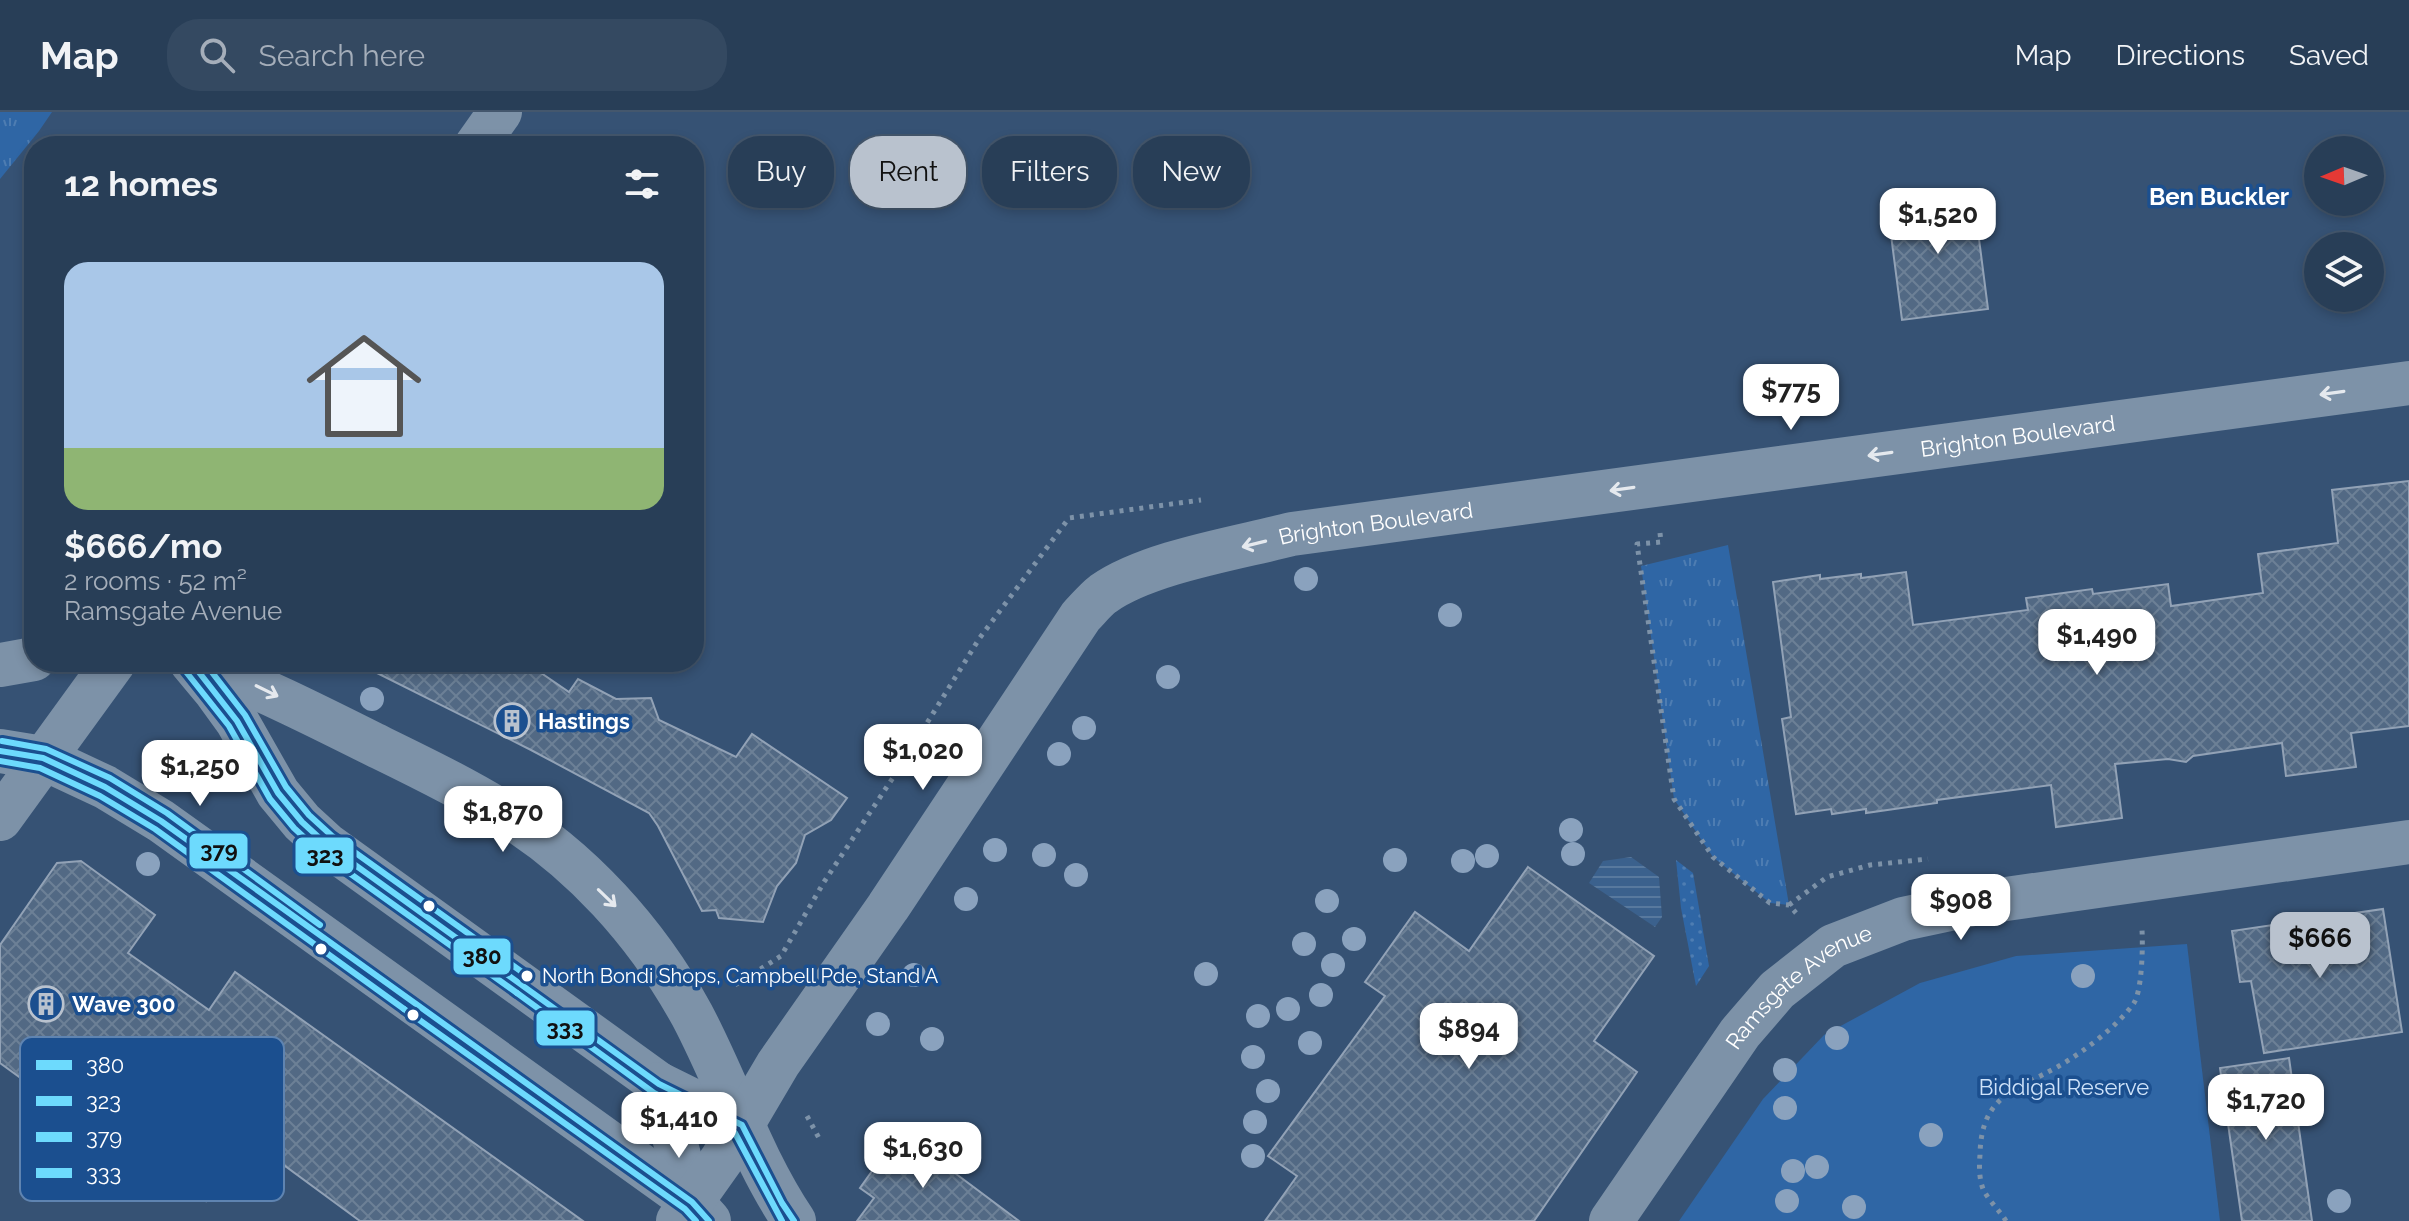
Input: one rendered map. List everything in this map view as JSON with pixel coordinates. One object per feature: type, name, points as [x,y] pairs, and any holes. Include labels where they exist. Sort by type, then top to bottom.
[{"type":"street","points":[[483,136],[500,112]]},
{"type":"street","name":"Brighton Boulevard","points":[[693,1215],[778,1064],[888,907],[1081,616],[1102,595],[1128,580],[1189,560],[1292,534],[2409,383]]},
{"type":"street","points":[[0,665],[24,661]]},
{"type":"street","points":[[0,819],[107,672]]},
{"type":"street","points":[[201,672],[237,721],[278,793],[326,844],[659,1084],[742,1125]]},
{"type":"street","points":[[220,672],[254,685],[433,774],[501,811],[565,857],[618,909],[659,964],[691,1015],[742,1125],[794,1221]]},
{"type":"street","points":[[0,751],[43,758],[105,787],[161,821],[693,1215]]},
{"type":"street","name":"Ramsgate Avenue","points":[[1611,1221],[1740,1033],[1777,990],[1833,946],[1903,919],[1978,903],[2409,842]]},
{"type":"street","points":[[659,1084],[693,1215]]},
{"type":"path","points":[[1656,484],[1661,542],[1637,544],[1674,799],[1713,857],[1770,903],[1789,905],[1833,946]]},
{"type":"path","points":[[741,997],[734,983],[781,956],[824,882],[979,639],[1069,518],[1207,499]]},
{"type":"path","points":[[2006,1221],[1984,1190],[1979,1166],[1980,1139],[1986,1118],[1999,1101],[2017,1086],[2059,1066],[2097,1041],[2135,1001],[2143,958],[2142,928]]},
{"type":"path","points":[[778,1064],[820,1140]]},
{"type":"green space","points":[[0,112],[52,112],[35,136],[24,136],[24,149],[0,179]]},
{"type":"green space","points":[[1728,545],[1789,905],[1770,903],[1713,857],[1674,799],[1641,566]]},
{"type":"green space","points":[[1676,860],[1693,873],[1709,966],[1696,986],[1681,908]]},
{"type":"green space","name":"Biddigal Reserve","points":[[2187,944],[2220,1221],[1679,1221],[1763,1099],[1824,1035],[1920,983],[2016,956]]},
{"type":"shaded area","points":[[1631,857],[1659,877],[1662,917],[1655,927],[1589,883],[1603,861]]},
{"type":"building","points":[[1973,192],[1988,309],[1902,320],[1887,204]]},
{"type":"building","points":[[2409,481],[2409,726],[2351,733],[2356,767],[2286,776],[2282,743],[2193,756],[2186,762],[2168,759],[2115,764],[2122,818],[2056,827],[2051,785],[1866,813],[1866,809],[1832,814],[1831,809],[1796,814],[1782,719],[1791,717],[1773,582],[1820,575],[1820,579],[1861,574],[1861,578],[1906,572],[1913,625],[2028,610],[2026,598],[2092,589],[2093,594],[2168,584],[2171,606],[2263,593],[2258,554],[2338,543],[2332,490]]},
{"type":"building","points":[[375,672],[540,672],[569,692],[578,679],[616,699],[651,698],[659,720],[736,757],[752,734],[847,798],[831,820],[805,835],[796,863],[777,886],[763,922],[719,918],[716,910],[702,911],[649,813]]},
{"type":"building","points":[[81,861],[155,915],[128,953],[209,1010],[235,972],[583,1221],[360,1221],[284,1168],[284,1037],[20,1037],[20,1078],[0,1063],[0,945],[57,863]]},
{"type":"building","points":[[1528,867],[1654,956],[1594,1041],[1637,1072],[1534,1221],[1265,1221],[1297,1176],[1268,1156],[1385,996],[1365,982],[1415,912],[1469,951]]},
{"type":"building","points":[[2383,909],[2402,1032],[2264,1053],[2251,981],[2240,982],[2232,931]]},
{"type":"building","points":[[2289,1058],[2312,1221],[2242,1221],[2220,1068]]},
{"type":"building","points":[[900,1132],[1019,1221],[857,1221],[874,1198],[860,1188]]},
{"type":"transit line","name":"323","points":[[186,672],[229,726],[270,799],[294,828],[320,852],[517,993]]},
{"type":"transit line","name":"380","points":[[199,672],[237,721],[278,793],[302,822],[326,844],[659,1084],[742,1125],[794,1221]]},
{"type":"transit line","name":"379","points":[[212,672],[245,715],[286,787],[309,815],[332,836],[529,977]]},
{"type":"transit line","name":"379","points":[[2,741],[46,749],[110,778],[167,813],[320,925]]},
{"type":"transit line","name":"380","points":[[0,751],[43,758],[105,787],[161,821],[692,1202],[709,1221]]},
{"type":"transit line","name":"323","points":[[0,761],[40,768],[100,796],[155,829],[404,1009]]},
{"type":"transit line","name":"333","points":[[517,993],[654,1093],[735,1133],[782,1221]]},
{"type":"transit line","name":"333","points":[[404,1009],[685,1209],[696,1221]]},
{"type":"place","name":"Hastings","points":[[512,721]]},
{"type":"place","name":"North Bondi Shops, Campbell Pde, Stand A","points":[[527,976]]},
{"type":"place","name":"Wave 300","points":[[46,1004]]},
{"type":"district","name":"Ben Buckler","points":[[2219,196]]}]
